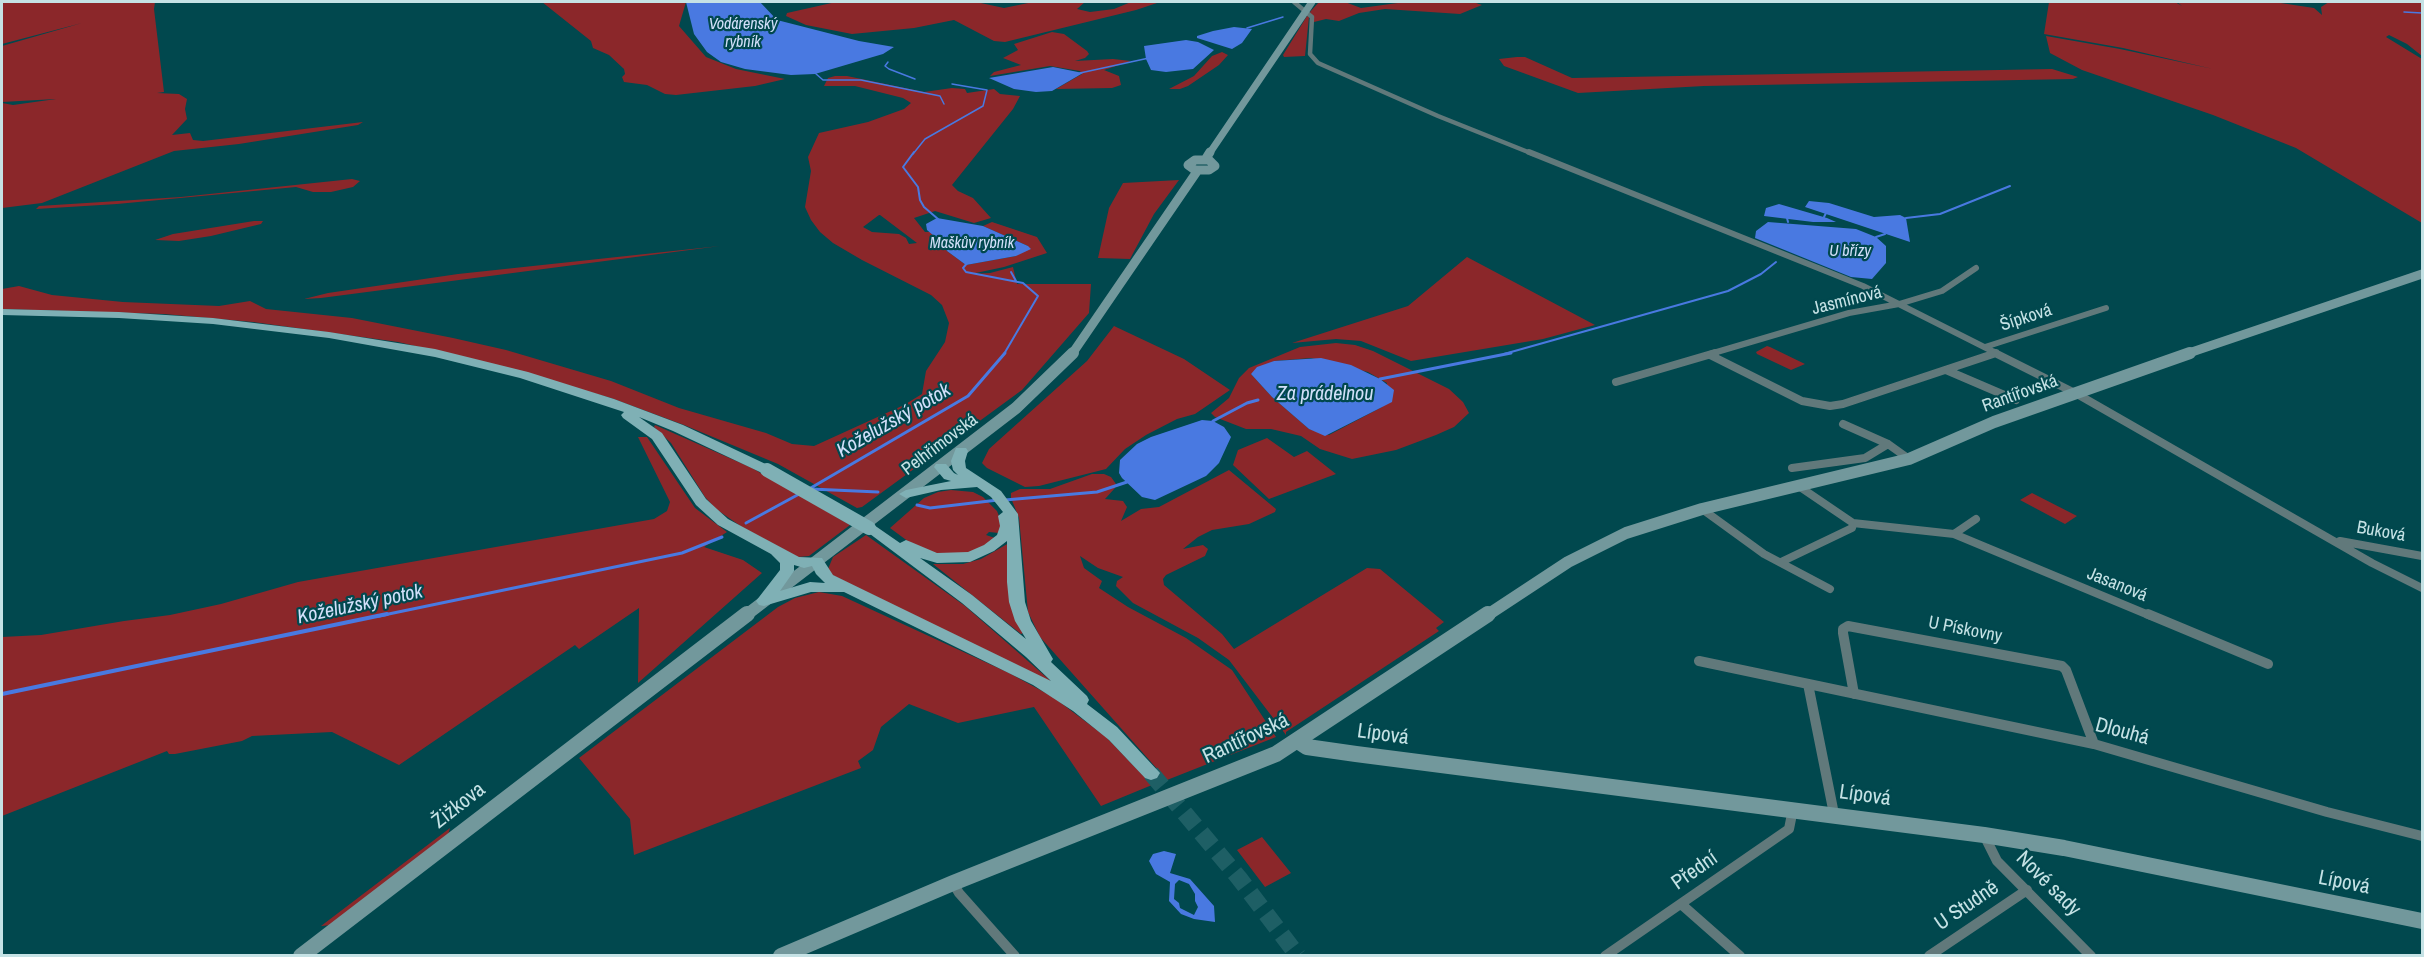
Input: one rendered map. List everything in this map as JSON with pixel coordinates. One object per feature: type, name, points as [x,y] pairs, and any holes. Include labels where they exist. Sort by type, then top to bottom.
[{"type":"main road","points":[[2,312],[119,315],[261,326],[395,345],[502,369],[575,390],[646,415],[767,470],[809,492],[868,528],[922,554],[955,559],[977,555],[989,549],[1003,537],[1006,521],[1000,503],[974,487],[949,476],[941,467]]},
{"type":"main road","points":[[502,369],[607,406],[647,427],[664,445],[693,490],[712,513],[738,531],[799,562],[817,561],[824,575],[1040,681],[1079,707],[1116,736]]},
{"type":"main road","points":[[960,470],[958,461],[962,451]]},
{"type":"main road","points":[[941,467],[960,470],[1000,503],[1013,525],[1014,582],[1019,611],[1055,676]]},
{"type":"main road","points":[[906,494],[952,484],[974,487]]},
{"type":"main road","points":[[898,544],[967,599],[1055,676],[1151,773]]},
{"type":"main road","points":[[764,601],[787,571],[785,559],[775,550]]},
{"type":"main road","points":[[764,601],[819,586],[855,591]]},
{"type":"street","points":[[1294,2],[1312,17],[1311,58],[1338,73],[1448,120],[1845,278],[1899,304],[1942,291],[1976,268]]},
{"type":"street","points":[[1306,10],[1312,2]]},
{"type":"street","name":"Pelhřimovská","points":[[645,692],[962,451],[1023,402],[1078,348],[1190,166],[1205,160],[1306,10]]},
{"type":"street","name":"Rantířovská","points":[[781,956],[953,883],[1253,764],[1298,741],[1568,562],[1626,533],[1702,509],[1909,459],[1994,422],[2422,274]]},
{"type":"street","name":"Jasmínová","points":[[1616,382],[1849,313],[1899,304],[1985,347]]},
{"type":"street","name":"Šípková","points":[[1985,347],[2106,308]]},
{"type":"street","name":"Šípková","points":[[1985,347],[2077,394],[2422,588]]},
{"type":"street","points":[[1710,355],[1802,401],[1825,406],[1843,404],[1996,352]]},
{"type":"street","points":[[1946,370],[2016,400]]},
{"type":"street","points":[[1843,424],[1888,444],[1909,459]]},
{"type":"street","points":[[1792,468],[1865,458],[1888,444]]},
{"type":"street","points":[[1781,562],[1852,528],[1853,523],[1800,487]]},
{"type":"street","points":[[1702,509],[1764,554],[1830,589]]},
{"type":"street","points":[[1954,534],[1976,519]]},
{"type":"street","name":"Jasanová","points":[[1853,523],[1954,534],[2268,664]]},
{"type":"street","name":"Buková","points":[[2334,540],[2422,556]]},
{"type":"street","name":"U Pískovny","points":[[1854,694],[1843,633],[1843,629],[1848,626],[2062,666],[2066,670],[2094,744]]},
{"type":"street","name":"Dlouhá","points":[[1699,661],[2094,744],[2327,812],[2422,836]]},
{"type":"street","points":[[1808,684],[1834,814]]},
{"type":"street","name":"Žižkova","points":[[301,956],[645,692]]},
{"type":"street","name":"Lípová","points":[[1298,741],[1307,747],[1356,754],[1984,835],[2064,848],[2422,921]]},
{"type":"street","name":"Přední","points":[[1605,956],[1789,829],[1793,809]]},
{"type":"street","name":"Nové sady","points":[[1984,835],[1997,861],[2091,956]]},
{"type":"street","points":[[953,883],[959,893],[1015,956]]},
{"type":"street","name":"U Studně","points":[[1929,956],[2027,890]]},
{"type":"street","points":[[1681,904],[1740,956]]},
{"type":"shaded area","points":[[2,2],[155,2],[164,92],[157,93],[179,94],[187,99],[185,109],[187,119],[172,135],[190,133],[193,140],[203,141],[363,122],[358,125],[239,144],[174,151],[42,203],[2,208],[2,103],[13,105],[56,99],[2,102],[2,46],[82,23],[2,44]]},
{"type":"shaded area","points":[[542,2],[686,2],[679,26],[706,57],[736,69],[785,79],[755,86],[676,95],[665,94],[647,85],[624,82],[622,77],[625,74],[624,69],[609,55],[593,48],[591,41]]},
{"type":"shaded area","points":[[836,2],[976,2],[1004,8],[1033,2],[1085,2],[1077,9],[1090,12],[1114,9],[1131,2],[1160,2],[1005,42],[994,41],[954,20],[914,28],[852,34],[806,25],[786,16],[787,13]]},
{"type":"shaded area","points":[[1319,2],[1345,2],[1361,8],[1405,2],[1473,2],[1482,5],[1460,14],[1385,9],[1359,13],[1339,21],[1326,19],[1314,22],[1310,12]]},
{"type":"shaded area","points":[[2049,2],[2175,2],[2182,6],[2177,2],[2274,2],[2314,8],[2322,15],[2321,7],[2329,2],[2422,2],[2422,56],[2407,44],[2389,35],[2386,37],[2422,59],[2422,223],[2296,148],[2213,115],[2082,70],[2050,53],[2046,36],[2213,69],[2123,48],[2044,34]]},
{"type":"shaded area","points":[[1307,16],[1309,17],[1305,56],[1284,57],[1283,55]]},
{"type":"shaded area","points":[[1052,32],[1064,34],[1089,54],[1075,61],[1113,59],[1131,61],[1104,70],[1119,76],[1121,85],[1112,88],[1056,89],[1082,74],[1080,71],[1050,66],[990,76],[994,72],[1021,65],[1003,58],[1018,50],[1014,44]]},
{"type":"shaded area","points":[[1222,52],[1228,55],[1219,65],[1188,86],[1169,89],[1194,76],[1212,56]]},
{"type":"shaded area","points":[[1525,57],[1572,78],[2052,69],[2078,77],[2073,79],[1704,86],[1578,93],[1504,66],[1499,59]]},
{"type":"shaded area","points":[[847,76],[924,92],[952,88],[965,89],[967,93],[994,89],[1000,94],[1020,96],[1013,109],[952,185],[958,191],[973,198],[991,218],[974,223],[935,211],[914,218],[925,232],[930,232],[947,251],[966,265],[1016,256],[1028,246],[983,226],[992,222],[1037,237],[1047,253],[1004,267],[971,274],[990,273],[1013,267],[1017,284],[1091,284],[1089,313],[1022,390],[862,507],[857,508],[778,464],[611,398],[476,360],[398,342],[253,322],[164,314],[2,309],[2,289],[19,286],[52,295],[123,302],[219,306],[250,301],[266,309],[352,318],[506,350],[611,381],[679,408],[766,433],[792,444],[814,446],[904,405],[922,394],[926,371],[945,342],[949,323],[942,305],[931,295],[833,243],[811,220],[805,207],[811,171],[808,157],[819,133],[868,122],[904,109],[911,103],[903,98],[855,86],[824,86],[828,78]],"holes":[[[880,215],[917,243],[909,244],[906,238],[899,234],[872,232],[863,227]]]},
{"type":"shaded area","points":[[352,179],[360,181],[353,187],[331,192],[313,192],[296,187],[117,204],[36,209],[39,206],[181,197]]},
{"type":"shaded area","points":[[1179,180],[1154,214],[1130,259],[1098,258],[1109,208],[1123,183]]},
{"type":"shaded area","points":[[263,221],[261,224],[211,236],[179,241],[155,240],[173,234]]},
{"type":"shaded area","points":[[720,246],[304,299],[328,293],[458,274]]},
{"type":"shaded area","points":[[1467,257],[1595,325],[1543,339],[1411,361],[1361,341],[1336,339],[1292,343],[1408,306]]},
{"type":"shaded area","points":[[1114,326],[1184,359],[1230,390],[1195,414],[1177,419],[1146,435],[1125,449],[1106,469],[1039,486],[1025,487],[987,468],[982,463],[989,449],[1087,361]]},
{"type":"shaded area","points":[[1336,343],[1355,345],[1373,351],[1449,389],[1463,402],[1469,413],[1454,427],[1436,435],[1396,450],[1352,459],[1320,449],[1301,436],[1271,429],[1246,429],[1215,417],[1211,413],[1229,398],[1239,378],[1249,368],[1300,347]],"holes":[[[1311,358],[1368,372],[1387,383],[1382,407],[1329,435],[1309,429],[1272,397],[1251,374],[1274,361]]]},
{"type":"shaded area","points":[[1767,346],[1805,364],[1791,370],[1757,354],[1756,352]]},
{"type":"shaded area","points":[[655,425],[752,468],[850,525],[809,556],[798,557],[742,527],[716,509],[705,497],[671,443],[654,427]]},
{"type":"shaded area","points":[[638,437],[647,437],[695,508],[727,532],[704,547],[743,560],[762,573],[638,683],[639,608],[579,649],[575,645],[399,765],[332,732],[252,736],[242,741],[175,754],[169,754],[167,751],[2,816],[2,637],[41,635],[170,615],[221,604],[298,582],[654,519],[667,511],[670,502]]},
{"type":"shaded area","points":[[1267,438],[1294,457],[1307,451],[1336,474],[1269,499],[1233,465],[1238,450]]},
{"type":"shaded area","points":[[1229,470],[1276,509],[1275,512],[1249,524],[1212,530],[1198,537],[1183,549],[1203,545],[1208,549],[1205,556],[1166,575],[1163,579],[1164,585],[1222,634],[1234,649],[1367,568],[1380,569],[1444,622],[1436,628],[1439,631],[1286,732],[1286,735],[1229,660],[1198,638],[1133,603],[1116,586],[1117,581],[1123,577],[1098,568],[1080,556],[1084,568],[1102,581],[1099,588],[1128,607],[1186,638],[1232,670],[1276,737],[1167,780],[1040,637],[1028,612],[1019,518],[1011,493],[1020,489],[1050,489],[1092,474],[1104,474],[1111,477],[1116,484],[1105,499],[1123,501],[1127,507],[1121,521],[1141,509],[1159,507]]},
{"type":"shaded area","points":[[951,490],[973,492],[983,497],[997,511],[1001,521],[999,533],[989,532],[986,535],[995,538],[991,542],[967,554],[938,554],[909,542],[890,528],[924,498]]},
{"type":"shaded area","points":[[2032,493],[2077,516],[2065,524],[2020,500]]},
{"type":"shaded area","points":[[866,535],[965,606],[1053,683],[832,575],[828,569],[833,557]]},
{"type":"shaded area","points":[[1009,543],[1023,633],[1021,634],[933,564],[963,564],[981,559]]},
{"type":"shaded area","points":[[819,592],[842,596],[1009,673],[1053,697],[1106,737],[1152,785],[1101,806],[1034,707],[958,723],[909,704],[881,727],[873,750],[858,761],[861,768],[634,855],[630,819],[579,758],[778,607],[795,598]]},
{"type":"shaded area","points":[[450,828],[448,835],[331,925],[321,926]]},
{"type":"shaded area","points":[[1262,837],[1291,873],[1265,887],[1237,850]]},
{"type":"water","name":"Vodárenský rybník","points":[[686,2],[760,2],[777,20],[859,41],[894,47],[883,54],[815,74],[791,75],[745,69],[721,62],[707,52],[694,34]]},
{"type":"water","points":[[1234,27],[1252,29],[1242,43],[1232,49],[1197,38],[1197,36],[1213,31]]},
{"type":"water","points":[[1186,40],[1198,42],[1214,50],[1193,69],[1166,72],[1151,70],[1144,46]]},
{"type":"water","points":[[1053,67],[1083,73],[1052,91],[1036,92],[1014,89],[989,78]]},
{"type":"water","name":"U břízy","points":[[1809,201],[1829,203],[1874,217],[1900,215],[1906,218],[1910,242],[1805,207]]},
{"type":"water","name":"U břízy","points":[[1779,204],[1836,222],[1813,222],[1764,216],[1766,208]]},
{"type":"water","name":"Maškův rybník","points":[[937,218],[983,226],[1031,249],[1016,256],[966,265],[947,251],[942,243],[927,230],[926,224]]},
{"type":"water","name":"U břízy","points":[[1768,222],[1856,229],[1876,237],[1886,246],[1886,263],[1872,279],[1851,277],[1755,238],[1756,231]]},
{"type":"water","name":"Za prádelnou","points":[[1321,358],[1351,365],[1380,379],[1394,390],[1392,402],[1325,436],[1309,429],[1272,397],[1251,374],[1257,367],[1274,361]]},
{"type":"water","points":[[1202,420],[1213,421],[1224,427],[1231,437],[1219,463],[1206,476],[1155,500],[1142,497],[1122,478],[1119,473],[1120,460],[1137,444]]},
{"type":"water","points":[[1164,851],[1176,854],[1170,873],[1190,879],[1214,906],[1215,922],[1194,919],[1181,914],[1169,901],[1170,882],[1156,874],[1149,861],[1153,854]],"holes":[[[1179,880],[1189,884],[1195,894],[1198,907],[1194,915],[1180,908],[1179,903],[1174,899],[1175,884]]]},
{"type":"waterway","points":[[2404,12],[2422,13]]},
{"type":"waterway","points":[[1247,28],[1283,17]]},
{"type":"waterway","points":[[1080,73],[1149,58]]},
{"type":"waterway","name":"Koželužský potok","points":[[888,62],[885,66],[889,69],[915,79]]},
{"type":"waterway","points":[[815,73],[823,80],[861,80],[940,96],[944,104]]},
{"type":"waterway","name":"Koželužský potok","points":[[913,154],[925,139],[983,106],[987,90],[952,84]]},
{"type":"waterway","name":"Koželužský potok","points":[[914,152],[903,167],[918,187],[920,200],[924,207],[938,219]]},
{"type":"waterway","points":[[1906,218],[1940,214],[2010,186]]},
{"type":"waterway","points":[[1824,217],[1826,213]]},
{"type":"waterway","points":[[1787,218],[1788,222]]},
{"type":"waterway","points":[[1876,237],[1885,234]]},
{"type":"waterway","name":"Koželužský potok","points":[[968,262],[963,268],[966,272],[1023,283],[1038,296],[1004,354]]},
{"type":"waterway","points":[[1504,354],[1728,291],[1761,274],[1776,262]]},
{"type":"waterway","points":[[1011,272],[1016,281]]},
{"type":"waterway","name":"Koželužský potok","points":[[809,489],[968,396],[1005,353]]},
{"type":"waterway","points":[[1380,379],[1511,353]]},
{"type":"waterway","points":[[1213,421],[1247,403],[1258,400]]},
{"type":"waterway","points":[[1005,500],[1097,492],[1127,482]]},
{"type":"waterway","points":[[811,489],[878,492]]},
{"type":"waterway","name":"Koželužský potok","points":[[746,523],[801,493]]},
{"type":"waterway","points":[[917,505],[930,508],[998,500]]},
{"type":"waterway","name":"Koželužský potok","points":[[379,616],[682,553],[722,537]]},
{"type":"waterway","name":"Koželužský potok","points":[[2,694],[387,614]]},
{"type":"tunnel","points":[[1151,773],[1239,878],[1298,956]]}]
